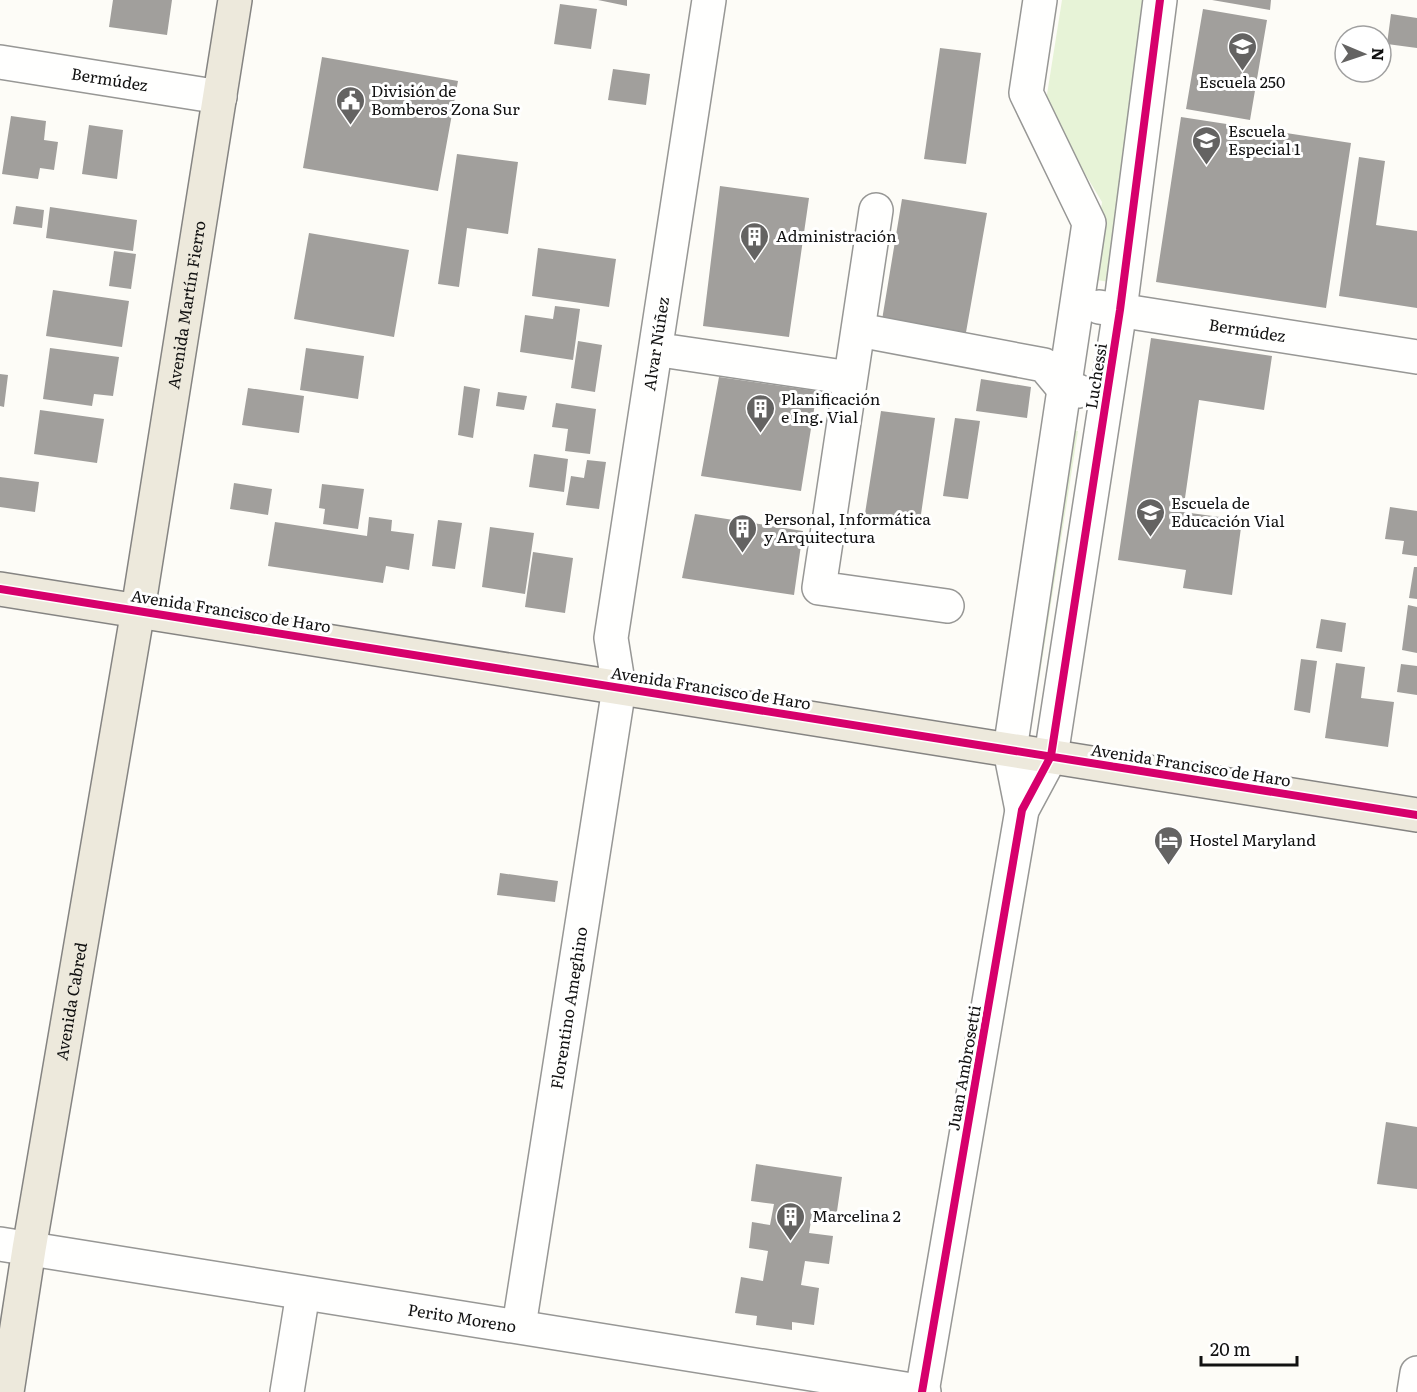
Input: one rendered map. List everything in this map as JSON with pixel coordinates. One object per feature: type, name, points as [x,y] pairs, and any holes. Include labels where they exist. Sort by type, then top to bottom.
[{"type":"main road","name":"Avenida Martín Fierro","points":[[138,610],[235,0]]},
{"type":"main road","name":"Avenida Francisco de Haro","points":[[0,589],[1417,815]]},
{"type":"main road","name":"Avenida Cabred","points":[[7,1392],[14,1246],[138,610]]},
{"type":"street","name":"Alvar Núñez","points":[[619,688],[611,638],[709,0]]},
{"type":"street","name":"Luchessi","points":[[1010,750],[1089,223],[1026,93],[1040,0]]},
{"type":"street","name":"Luchessi","points":[[1051,756],[1120,310],[1160,0]]},
{"type":"street","name":"Bermúdez","points":[[0,62],[220,97]]},
{"type":"street","points":[[876,210],[819,588],[947,606]]},
{"type":"street","name":"Bermúdez","points":[[1077,303],[1417,357]]},
{"type":"street","points":[[859,330],[1044,364],[1064,389],[1106,395]]},
{"type":"street","points":[[674,352],[850,378]]},
{"type":"street","name":"Florentino Ameghino","points":[[519,1326],[619,688]]},
{"type":"street","name":"Juan Ambrosetti","points":[[1010,750],[1022,810]]},
{"type":"street","name":"Juan Ambrosetti","points":[[923,1392],[1022,810],[1051,756]]},
{"type":"street","name":"Perito Moreno","points":[[14,1246],[923,1392]]},
{"type":"street","points":[[287,1392],[303,1293]]},
{"type":"street","points":[[1414,1392],[1417,1373]]},
{"type":"green space","points":[[1062,0],[1158,0],[1115,283],[1091,279],[1102,202],[1045,107]]},
{"type":"green space","points":[[1065,430],[1078,431],[1039,680],[1026,677]]},
{"type":"building","points":[[113,0],[172,0],[167,35],[109,27]]},
{"type":"building","points":[[598,0],[627,0],[627,6]]},
{"type":"building","points":[[1212,0],[1271,0],[1270,10]]},
{"type":"building","points":[[560,4],[597,9],[591,49],[554,44]]},
{"type":"building","points":[[1203,9],[1267,20],[1250,120],[1186,109]]},
{"type":"building","points":[[1391,14],[1417,18],[1417,48],[1393,45],[1393,24],[1390,24]]},
{"type":"building","points":[[940,48],[981,53],[966,164],[924,159]]},
{"type":"building","points":[[322,57],[458,81],[438,191],[303,168]]},
{"type":"building","points":[[613,69],[650,74],[646,105],[608,100]]},
{"type":"building","points":[[11,116],[46,121],[44,140],[58,142],[54,170],[40,168],[38,179],[2,174]]},
{"type":"building","points":[[1181,117],[1351,143],[1326,308],[1156,282]]},
{"type":"building","points":[[89,125],[123,130],[117,179],[82,174]]},
{"type":"building","points":[[457,154],[518,162],[508,234],[467,228],[459,287],[438,284]]},
{"type":"building","points":[[1359,157],[1385,161],[1376,225],[1417,231],[1417,308],[1339,296]]},
{"type":"building","name":"Administración","points":[[720,186],[809,198],[789,337],[703,326]]},
{"type":"building","points":[[902,199],[987,213],[965,338],[881,326]]},
{"type":"building","points":[[16,206],[44,210],[42,228],[13,224]]},
{"type":"building","points":[[50,207],[137,220],[133,251],[46,238]]},
{"type":"building","points":[[309,233],[409,250],[394,337],[294,319]]},
{"type":"building","points":[[538,248],[616,259],[609,307],[532,296]]},
{"type":"building","points":[[114,251],[136,254],[131,289],[109,286]]},
{"type":"building","points":[[53,290],[129,301],[122,347],[46,336]]},
{"type":"building","points":[[555,306],[580,309],[573,360],[520,352],[525,315],[553,319]]},
{"type":"building","points":[[1151,338],[1272,356],[1264,410],[1199,400],[1183,512],[1242,520],[1232,595],[1183,588],[1186,570],[1118,560]]},
{"type":"building","points":[[578,341],[602,345],[595,392],[571,388]]},
{"type":"building","points":[[50,348],[119,357],[113,396],[94,394],[92,406],[43,399]]},
{"type":"building","points":[[306,348],[364,356],[358,399],[300,390]]},
{"type":"building","points":[[0,374],[8,375],[4,407],[0,406]]},
{"type":"building","name":"Planificación e Ing. Vial","points":[[719,377],[817,391],[801,491],[701,476]]},
{"type":"building","points":[[981,379],[1031,387],[1027,418],[976,411]]},
{"type":"building","points":[[464,386],[480,389],[473,438],[458,435]]},
{"type":"building","points":[[248,388],[304,396],[299,433],[242,425]]},
{"type":"building","points":[[498,392],[527,396],[524,410],[496,406]]},
{"type":"building","points":[[556,403],[596,409],[590,454],[565,451],[568,429],[552,427]]},
{"type":"building","points":[[40,410],[104,419],[97,463],[34,454]]},
{"type":"building","points":[[881,411],[935,418],[919,528],[864,520]]},
{"type":"building","points":[[955,418],[980,421],[968,499],[943,496]]},
{"type":"building","points":[[534,454],[568,459],[564,492],[529,487]]},
{"type":"building","points":[[587,460],[606,462],[599,509],[566,505],[571,476],[584,478]]},
{"type":"building","points":[[0,477],[39,482],[35,512],[0,507]]},
{"type":"building","points":[[234,483],[272,489],[268,515],[230,509]]},
{"type":"building","points":[[322,484],[364,489],[358,529],[323,524],[325,509],[319,508]]},
{"type":"building","points":[[1390,507],[1417,511],[1417,556],[1402,554],[1404,541],[1385,539]]},
{"type":"building","name":"Personal, Informática y Arquitectura","points":[[695,514],[803,531],[794,595],[682,578]]},
{"type":"building","points":[[369,517],[392,520],[391,531],[414,534],[409,570],[386,566],[383,583],[268,566],[275,522],[367,536]]},
{"type":"building","points":[[438,520],[462,523],[455,569],[432,566]]},
{"type":"building","points":[[490,527],[534,533],[525,594],[482,587]]},
{"type":"building","points":[[533,552],[573,558],[565,613],[525,607]]},
{"type":"building","points":[[1414,567],[1417,567],[1417,599],[1409,598]]},
{"type":"building","points":[[1408,605],[1417,607],[1417,653],[1402,650]]},
{"type":"building","points":[[1321,619],[1346,623],[1342,652],[1316,648]]},
{"type":"building","points":[[1301,659],[1317,661],[1310,713],[1294,710]]},
{"type":"building","points":[[1336,663],[1365,667],[1361,698],[1394,702],[1388,747],[1325,738]]},
{"type":"building","points":[[1401,664],[1417,666],[1417,695],[1397,692]]},
{"type":"building","points":[[500,873],[558,881],[555,902],[497,895]]},
{"type":"building","points":[[1386,1122],[1417,1127],[1417,1189],[1377,1184]]},
{"type":"building","name":"Marcelina 2","points":[[756,1164],[842,1177],[836,1218],[812,1215],[809,1233],[833,1236],[829,1264],[805,1261],[801,1285],[819,1288],[814,1325],[792,1322],[792,1330],[756,1325],[757,1316],[735,1313],[741,1277],[763,1281],[768,1251],[749,1248],[752,1222],[770,1225],[774,1204],[751,1201]]},
{"type":"cycle path","points":[[922,1392],[1022,810],[1051,756],[1120,310],[1160,0]]},
{"type":"cycle path","points":[[0,589],[1417,815]]},
{"type":"place","name":"Escuela 250","points":[[1242,72]]},
{"type":"place","name":"División de Bomberos Zona Sur","points":[[350,126]]},
{"type":"place","name":"Escuela Especial 1","points":[[1207,166]]},
{"type":"place","name":"Administración","points":[[755,262]]},
{"type":"place","name":"Planificación e Ing. Vial","points":[[760,434]]},
{"type":"place","name":"Escuela de Educación Vial","points":[[1150,538]]},
{"type":"place","name":"Personal, Informática y Arquitectura","points":[[743,554]]},
{"type":"place","name":"Hostel Maryland","points":[[1168,866]]},
{"type":"place","name":"Marcelina 2","points":[[791,1242]]}]
